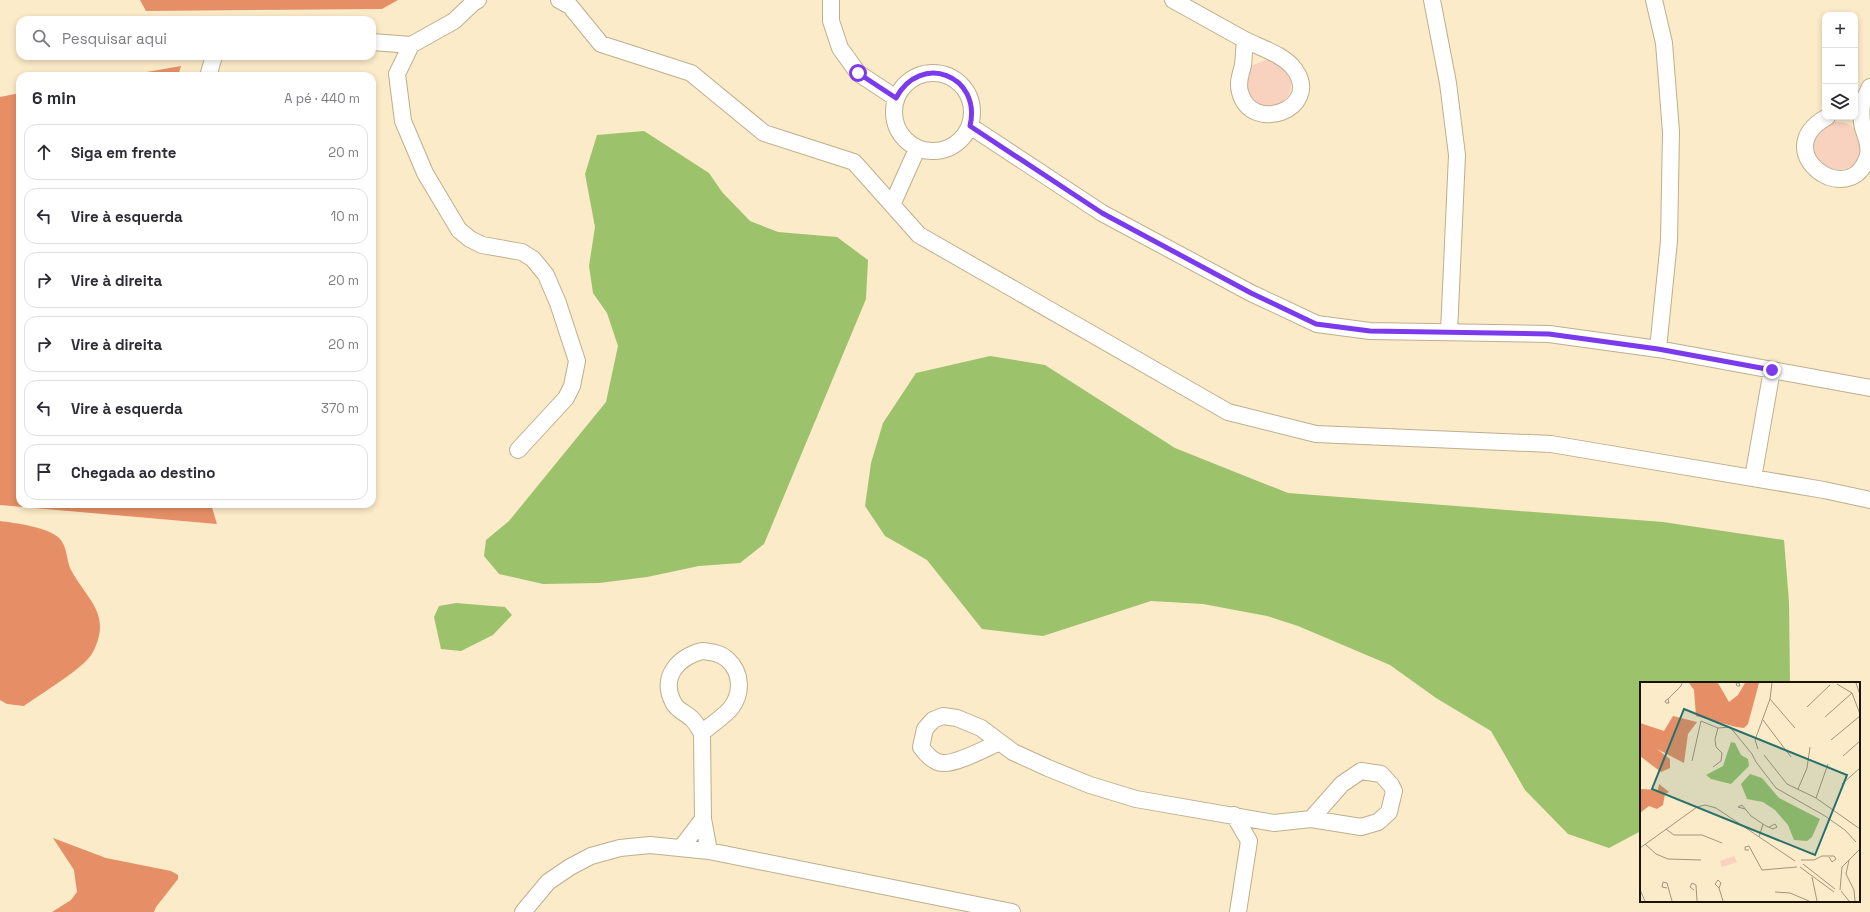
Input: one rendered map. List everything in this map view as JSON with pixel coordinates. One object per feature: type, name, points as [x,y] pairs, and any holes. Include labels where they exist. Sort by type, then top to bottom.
[{"type":"street","points":[[376,42],[411,45],[454,21],[472,3],[478,0]]},
{"type":"street","points":[[559,0],[570,6],[601,44],[691,73],[764,133],[854,162],[919,235],[1228,412],[1316,434],[1551,444],[1824,490],[1870,500]]},
{"type":"street","points":[[830,0],[831,21],[840,48],[858,73],[896,98]]},
{"type":"street","points":[[1173,0],[1245,40],[1277,55],[1295,70],[1300,80],[1301,91],[1296,102],[1288,110],[1277,114],[1265,114],[1254,110],[1245,102],[1240,92],[1239,79],[1243,66],[1245,40]]},
{"type":"street","points":[[1432,0],[1448,83],[1457,155],[1450,332]]},
{"type":"street","points":[[1654,0],[1664,43],[1671,132],[1669,241],[1658,349]]},
{"type":"street","points":[[411,45],[397,74],[403,122],[425,173],[460,230],[470,239],[482,245],[522,252],[546,275],[558,303],[577,361],[572,386],[566,398],[518,450]]},
{"type":"street","points":[[209,72],[213,60]]},
{"type":"street","points":[[928,73],[946,75],[961,85],[970,100],[972,108],[970,126],[959,141],[944,150],[926,151],[917,149],[903,138],[898,131],[893,114],[896,98],[905,84],[919,75],[928,73]]},
{"type":"street","points":[[1822,120],[1816,123],[1808,133],[1805,144],[1806,156],[1812,166],[1821,174],[1832,178],[1843,178],[1854,174],[1863,166],[1869,154],[1869,140],[1863,128],[1858,106],[1870,87]]},
{"type":"street","points":[[970,126],[1102,213],[1251,293],[1316,324],[1370,331],[1549,334],[1658,349],[1870,388]]},
{"type":"street","points":[[892,205],[917,149]]},
{"type":"street","points":[[1753,478],[1772,370]]},
{"type":"street","points":[[702,733],[730,710],[737,698],[739,684],[736,671],[728,660],[716,653],[702,651],[688,654],[678,663],[671,675],[669,689],[673,702],[681,712],[693,719],[702,733],[703,820],[709,851]]},
{"type":"street","points":[[1000,742],[1013,752],[1048,768],[1090,785],[1136,799],[1274,823],[1311,820],[1361,827],[1378,822],[1389,812],[1394,791],[1391,785],[1381,774],[1361,771],[1342,784],[1311,820]]},
{"type":"street","points":[[1234,815],[1249,841],[1238,912]]},
{"type":"street","points":[[681,848],[703,820]]},
{"type":"street","points":[[1249,841],[1274,823]]},
{"type":"street","points":[[523,912],[548,882],[591,856],[620,848],[650,845],[709,851],[1012,912]]},
{"type":"shaded area","points":[[140,0],[398,0],[382,9],[146,11]]},
{"type":"shaded area","points":[[1266,60],[1277,63],[1284,69],[1289,76],[1291,84],[1290,92],[1286,99],[1278,104],[1260,106],[1247,97],[1246,73],[1251,66]]},
{"type":"shaded area","points":[[181,66],[179,72],[147,72]]},
{"type":"shaded area","points":[[16,94],[16,506],[0,505],[0,97]]},
{"type":"shaded area","points":[[1838,122],[1847,124],[1855,129],[1860,137],[1862,146],[1860,155],[1855,163],[1847,168],[1838,170],[1829,168],[1821,163],[1816,155],[1814,146],[1816,137],[1821,129],[1829,124]]},
{"type":"shaded area","points":[[644,131],[709,173],[722,192],[750,221],[778,232],[837,237],[868,260],[866,299],[764,544],[740,563],[699,566],[647,577],[599,583],[543,584],[499,574],[484,556],[486,540],[509,521],[606,402],[618,346],[607,313],[593,293],[589,266],[595,227],[585,174],[597,135]]},
{"type":"shaded area","points":[[990,356],[1045,365],[1175,448],[1288,493],[1663,522],[1784,540],[1789,602],[1790,682],[1640,682],[1640,832],[1609,848],[1568,834],[1525,790],[1491,731],[1436,698],[1390,665],[1298,626],[1267,616],[1203,604],[1151,601],[1043,636],[982,629],[927,560],[885,536],[865,506],[871,463],[883,423],[916,373]]},
{"type":"shaded area","points":[[34,508],[212,508],[217,524]]},
{"type":"shaded area","points":[[0,521],[38,528],[58,537],[64,545],[71,570],[96,608],[99,618],[100,628],[98,639],[93,652],[88,658],[72,673],[24,706],[7,704],[0,700]]},
{"type":"shaded area","points":[[456,603],[505,607],[512,615],[493,635],[461,651],[441,649],[434,617],[439,606]]},
{"type":"shaded area","points":[[53,838],[106,858],[171,871],[178,875],[178,879],[156,907],[154,912],[52,912],[71,900],[77,892],[74,870]]},
{"type":"route","points":[[858,73],[896,98],[905,84],[919,75],[937,73],[954,79],[961,85],[970,100],[972,108],[970,126],[1102,213],[1251,293],[1316,324],[1370,331],[1549,334],[1658,349],[1772,370]]}]
